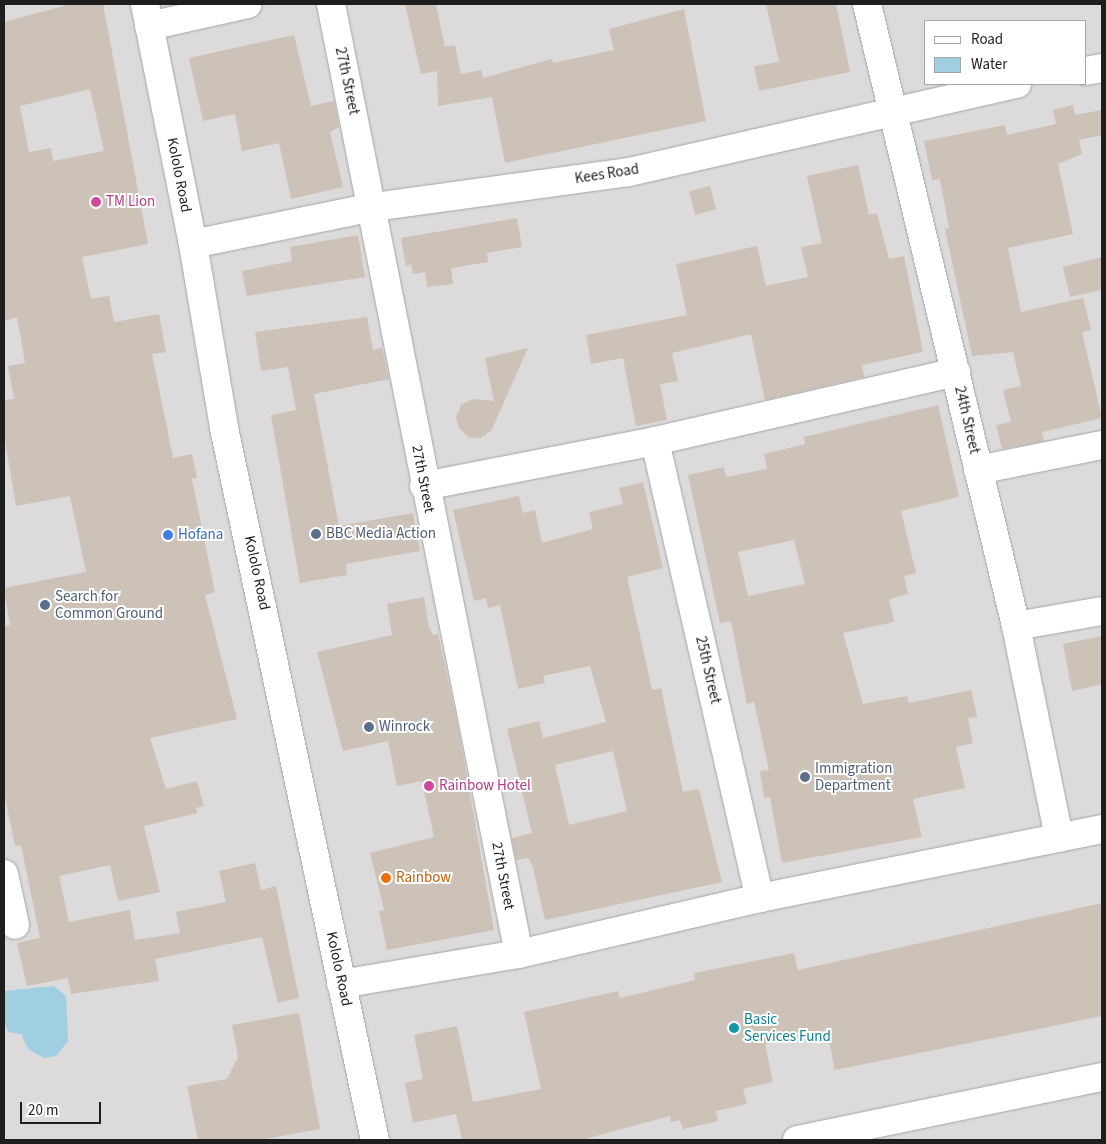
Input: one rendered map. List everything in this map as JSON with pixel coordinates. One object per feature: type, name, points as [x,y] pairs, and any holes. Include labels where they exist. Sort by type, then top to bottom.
[{"type":"street","points":[[147,15],[248,4]]},
{"type":"street","name":"27th Street","points":[[330,4],[374,207],[424,486],[518,954]]},
{"type":"street","name":"24th Street","points":[[867,4],[889,111],[956,372],[1016,626],[1059,838]]},
{"type":"street","name":"Kololo Road","points":[[147,15],[193,244],[224,428],[375,1140]]},
{"type":"street","points":[[1086,72],[1102,68]]},
{"type":"street","name":"Kees Road","points":[[193,244],[374,207],[629,172],[889,111],[1012,85]]},
{"type":"street","points":[[424,486],[655,441],[956,372]]},
{"type":"street","name":"25th Street","points":[[655,441],[760,898]]},
{"type":"street","points":[[978,470],[1102,445]]},
{"type":"street","points":[[1016,626],[1102,611]]},
{"type":"street","points":[[342,984],[518,954],[760,898],[1102,829]]},
{"type":"street","points":[[4,874],[15,925]]},
{"type":"street","points":[[797,1140],[1102,1077]]},
{"type":"shaded area","points":[[4,4],[1102,4],[1102,1140],[4,1140]]},
{"type":"water","points":[[54,986],[66,996],[68,1041],[56,1056],[44,1058],[28,1049],[21,1034],[8,1032],[4,1021],[4,991]]},
{"type":"building","points":[[71,4],[103,4],[148,244],[82,257],[91,299],[109,296],[114,322],[159,314],[166,352],[152,354],[173,458],[192,454],[197,478],[192,479],[215,592],[205,595],[237,719],[150,738],[166,789],[197,781],[204,806],[196,808],[197,813],[144,826],[160,892],[118,901],[110,865],[59,876],[69,922],[130,910],[135,940],[180,933],[176,912],[226,902],[219,871],[255,863],[261,890],[276,886],[299,998],[278,1003],[262,937],[155,959],[159,981],[71,994],[68,978],[27,986],[17,943],[40,938],[21,845],[15,846],[4,792],[4,626],[10,625],[4,588],[86,572],[70,496],[16,506],[4,435],[4,400],[14,399],[8,366],[25,363],[17,317],[4,321],[4,22]],"holes":[[[90,89],[104,151],[53,161],[51,148],[29,152],[20,106]]]},
{"type":"building","points":[[405,4],[436,4],[445,47],[455,45],[461,74],[481,70],[483,78],[552,59],[553,63],[614,50],[609,29],[684,9],[706,121],[505,163],[492,97],[438,106],[437,71],[421,74]]},
{"type":"building","points":[[766,4],[836,4],[850,72],[759,91],[754,66],[779,62]]},
{"type":"building","points":[[294,35],[311,106],[334,101],[339,127],[330,132],[343,187],[291,199],[279,143],[242,151],[235,114],[203,121],[189,58]]},
{"type":"building","points":[[1073,105],[1075,115],[1102,110],[1102,135],[1079,140],[1082,154],[1058,164],[1073,234],[1008,248],[1021,312],[1083,298],[1091,330],[1082,332],[1102,418],[1042,432],[1044,441],[1002,449],[996,425],[1011,422],[1003,390],[1021,386],[1013,352],[972,356],[945,229],[949,228],[940,179],[932,180],[924,141],[1005,125],[1007,135],[1056,124],[1053,110]]},
{"type":"building","points":[[858,165],[869,215],[877,213],[889,259],[904,256],[923,352],[862,365],[864,377],[765,400],[751,334],[672,353],[678,381],[660,384],[667,420],[636,426],[623,358],[591,364],[586,335],[687,315],[676,264],[757,246],[766,286],[808,277],[801,247],[822,243],[807,176]]},
{"type":"building","points":[[710,186],[716,209],[695,215],[689,191]]},
{"type":"building","points":[[517,218],[522,247],[487,253],[488,262],[451,268],[453,284],[427,287],[425,272],[413,274],[411,264],[406,266],[401,238]]},
{"type":"building","points":[[358,235],[365,277],[247,296],[242,271],[292,261],[290,247]]},
{"type":"building","points":[[1102,257],[1102,290],[1070,297],[1063,267]]},
{"type":"building","points":[[367,317],[373,350],[382,348],[389,379],[314,394],[339,526],[413,513],[420,551],[346,564],[347,575],[300,583],[271,415],[296,410],[288,367],[261,371],[255,332]]},
{"type":"building","points":[[528,348],[491,431],[480,438],[468,437],[459,428],[456,417],[461,405],[472,399],[494,401],[485,358]]},
{"type":"building","points":[[938,405],[959,497],[901,511],[916,573],[904,576],[908,594],[889,599],[894,622],[843,633],[863,704],[907,696],[909,703],[971,690],[977,717],[968,718],[973,743],[956,747],[965,788],[913,799],[922,837],[782,863],[770,797],[764,798],[760,771],[769,770],[754,702],[747,704],[731,621],[720,623],[688,475],[724,467],[726,477],[767,469],[764,454],[805,444],[804,437]],"holes":[[[794,540],[805,584],[748,596],[738,552]]]},
{"type":"building","points":[[643,482],[663,568],[627,577],[652,690],[661,688],[683,792],[699,789],[722,882],[545,920],[532,864],[528,858],[516,860],[512,838],[532,833],[507,729],[539,721],[543,738],[606,722],[590,666],[543,676],[545,683],[518,689],[500,605],[488,608],[486,598],[474,601],[453,510],[519,496],[523,513],[535,510],[542,543],[593,529],[589,512],[623,504],[619,488]],"holes":[[[613,751],[627,811],[569,825],[555,765]]]},
{"type":"building","points":[[424,597],[429,628],[433,635],[438,634],[458,726],[494,930],[387,950],[379,911],[384,910],[370,853],[434,837],[422,781],[397,786],[388,741],[343,751],[317,652],[392,635],[387,604]]},
{"type":"building","points":[[1102,636],[1102,684],[1072,691],[1063,644]]},
{"type":"building","points":[[1102,903],[1102,1016],[835,1070],[827,1030],[765,1044],[773,1082],[743,1089],[747,1104],[716,1111],[718,1121],[683,1129],[680,1120],[671,1122],[670,1116],[581,1140],[462,1140],[456,1114],[413,1123],[405,1083],[423,1079],[414,1035],[457,1026],[473,1102],[541,1089],[524,1012],[618,991],[620,998],[695,980],[694,973],[794,953],[798,970]]},
{"type":"building","points":[[299,1013],[320,1129],[260,1140],[198,1140],[187,1086],[227,1079],[238,1057],[232,1025]]},
{"type":"place","name":"TM Lion","points":[[96,202]]},
{"type":"place","name":"BBC Media Action","points":[[316,534]]},
{"type":"place","name":"Hofana","points":[[168,535]]},
{"type":"place","name":"Search for Common Ground","points":[[45,605]]},
{"type":"place","name":"Winrock","points":[[369,727]]},
{"type":"place","name":"Immigration Department","points":[[805,777]]},
{"type":"place","name":"Rainbow Hotel","points":[[429,786]]},
{"type":"place","name":"Rainbow","points":[[386,878]]},
{"type":"place","name":"Basic Services Fund","points":[[734,1028]]}]
